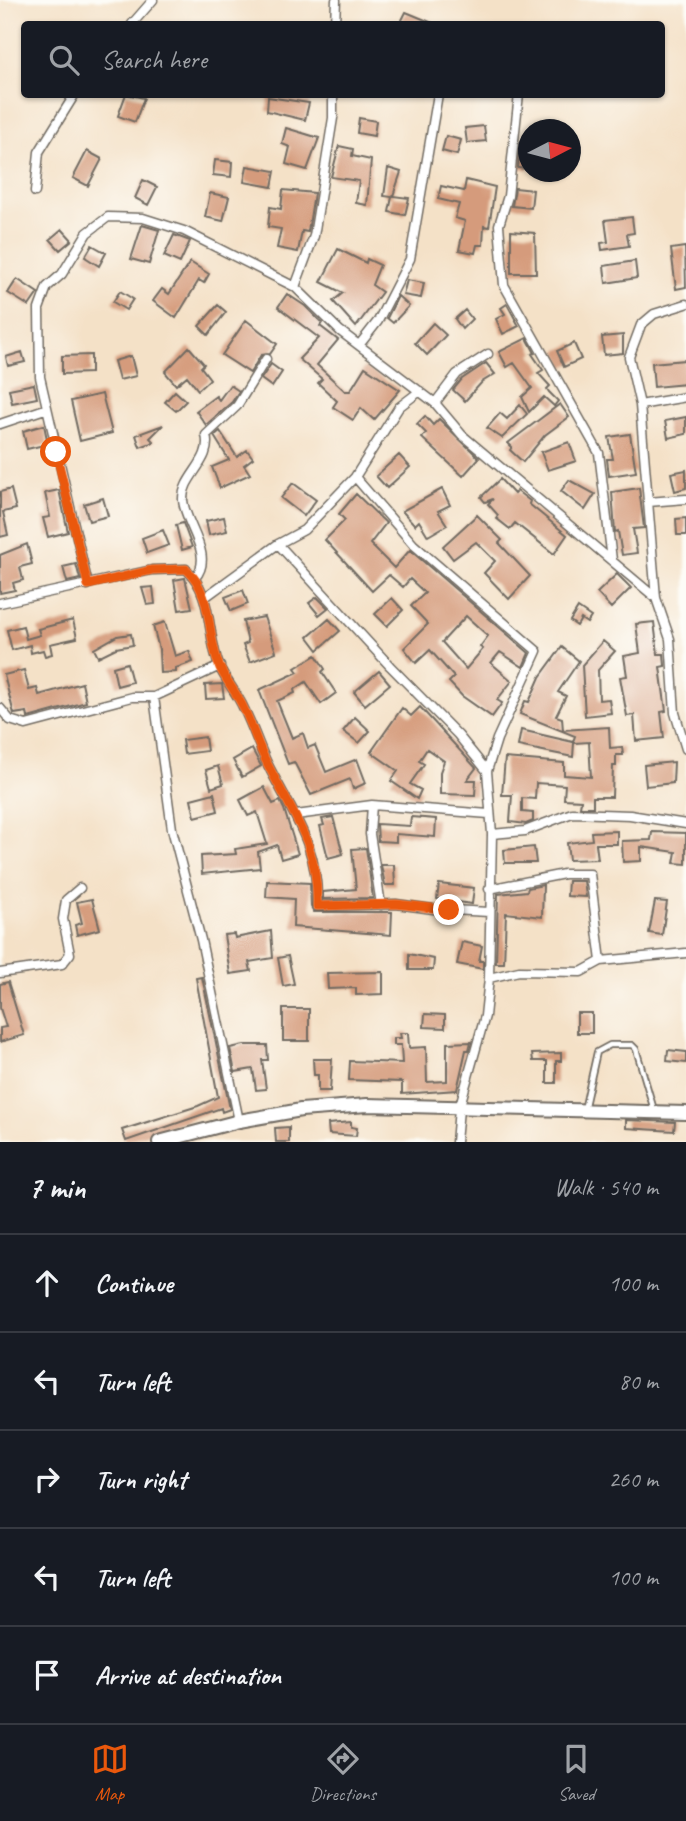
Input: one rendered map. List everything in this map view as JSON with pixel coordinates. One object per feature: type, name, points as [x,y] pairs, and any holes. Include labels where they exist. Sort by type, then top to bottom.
[{"type":"main road","points":[[159,1142],[239,1121],[301,1110],[367,1105],[686,1113]]},
{"type":"street","points":[[135,21],[153,0]]},
{"type":"street","points":[[335,21],[336,0]]},
{"type":"street","points":[[35,192],[39,152],[73,98]]},
{"type":"street","points":[[295,287],[314,236],[333,118],[333,98]]},
{"type":"street","points":[[360,344],[378,321],[410,259],[437,98]]},
{"type":"street","points":[[519,98],[508,196],[499,225],[499,254],[504,285],[599,453],[612,559]]},
{"type":"street","points":[[88,585],[45,409],[40,377],[39,309],[47,287],[62,274],[87,233],[108,218],[143,218],[184,231],[295,287],[340,331],[435,403],[462,435],[656,598]]},
{"type":"street","points":[[686,304],[654,314],[641,325],[631,345],[629,357],[640,405],[656,598],[670,639],[675,713],[684,732],[686,749]]},
{"type":"street","points":[[435,403],[457,374],[488,354]]},
{"type":"street","points":[[195,578],[202,570],[203,561],[184,510],[183,491],[205,456],[208,443],[206,435],[237,406],[267,359]]},
{"type":"street","points":[[204,598],[278,544],[304,530],[355,477],[399,407],[420,391]]},
{"type":"street","points":[[640,405],[686,397]]},
{"type":"street","points":[[0,424],[45,409]]},
{"type":"street","points":[[355,477],[414,545],[537,651],[497,739],[487,771],[492,834],[489,978],[485,1016],[459,1109],[456,1142]]},
{"type":"street","points":[[648,502],[686,499]]},
{"type":"street","points":[[278,544],[390,666],[458,735],[487,771]]},
{"type":"street","points":[[0,603],[152,570],[186,569],[195,578],[204,598],[219,666],[243,707],[267,762],[296,815],[316,864],[317,906],[381,905],[489,912]]},
{"type":"street","points":[[0,708],[10,720],[26,725],[113,701],[154,697],[219,666]]},
{"type":"street","points":[[154,697],[172,829],[201,940],[239,1121]]},
{"type":"street","points":[[296,815],[372,806],[489,814]]},
{"type":"street","points":[[372,806],[370,834],[381,905]]},
{"type":"street","points":[[492,834],[525,831],[572,813],[630,815],[686,822]]},
{"type":"street","points":[[489,889],[564,874],[590,874],[601,961]]},
{"type":"street","points":[[0,973],[62,964],[67,959],[70,954],[63,919],[65,900],[80,888]]},
{"type":"street","points":[[489,978],[519,971],[581,972],[601,961],[686,953]]},
{"type":"lane","points":[[584,1111],[597,1052],[610,1045],[632,1045],[636,1049],[655,1112]]},
{"type":"building","points":[[406,12],[428,21],[402,21]]},
{"type":"building","points":[[125,98],[144,98],[135,122],[118,116]]},
{"type":"building","points":[[268,98],[309,103],[305,120],[267,111]]},
{"type":"building","points":[[359,118],[376,121],[374,136],[357,133]]},
{"type":"building","points":[[484,126],[486,141],[467,143],[465,128]]},
{"type":"building","points":[[286,128],[319,138],[307,170],[286,164],[290,147],[282,144]]},
{"type":"building","points":[[446,136],[461,140],[457,155],[442,151]]},
{"type":"building","points":[[339,146],[353,149],[352,156],[371,160],[367,205],[356,203],[359,181],[331,177]]},
{"type":"building","points":[[87,151],[102,159],[88,186],[73,178]]},
{"type":"building","points":[[215,160],[232,162],[231,177],[213,175]]},
{"type":"building","points":[[247,166],[275,171],[272,187],[244,182]]},
{"type":"building","points":[[388,168],[401,172],[393,196],[409,198],[405,215],[389,212],[392,197],[384,196]]},
{"type":"building","points":[[143,180],[157,187],[148,205],[135,198]]},
{"type":"building","points":[[466,180],[495,187],[489,227],[484,226],[483,245],[477,245],[475,253],[459,250],[465,221],[455,218],[459,204],[438,199],[441,186],[464,191]]},
{"type":"building","points":[[515,188],[533,190],[531,208],[512,206]]},
{"type":"building","points":[[283,190],[314,193],[308,232],[302,231],[298,252],[277,248],[281,229],[268,227],[270,207],[281,209]]},
{"type":"building","points":[[210,193],[229,197],[223,221],[205,217]]},
{"type":"building","points":[[632,217],[634,233],[627,234],[629,246],[602,250],[601,243],[608,242],[605,220]]},
{"type":"building","points":[[142,225],[159,230],[149,264],[131,259]]},
{"type":"building","points":[[62,229],[72,240],[60,250],[50,239]]},
{"type":"building","points":[[511,231],[535,233],[536,273],[511,273]]},
{"type":"building","points":[[174,235],[190,241],[180,263],[164,256]]},
{"type":"building","points":[[92,245],[106,253],[99,266],[85,257]]},
{"type":"building","points":[[685,247],[686,287],[676,289],[671,249]]},
{"type":"building","points":[[338,249],[366,263],[367,259],[380,265],[372,285],[382,292],[356,327],[333,301],[343,293],[321,282]]},
{"type":"building","points":[[635,261],[637,278],[606,283],[604,266]]},
{"type":"building","points":[[190,262],[209,274],[204,283],[199,280],[176,318],[153,301],[162,289],[169,294]]},
{"type":"building","points":[[17,279],[38,293],[29,306],[8,293]]},
{"type":"building","points":[[407,280],[424,283],[421,298],[403,295]]},
{"type":"building","points":[[120,291],[133,299],[126,310],[113,302]]},
{"type":"building","points":[[287,294],[305,306],[322,323],[320,326],[338,340],[317,365],[345,391],[350,391],[365,367],[400,390],[374,420],[361,408],[353,420],[333,407],[337,401],[318,383],[322,379],[299,359],[319,338],[278,307]]},
{"type":"building","points":[[398,296],[409,306],[393,323],[387,318]]},
{"type":"building","points":[[507,304],[519,326],[503,334],[496,319],[505,314],[501,308]]},
{"type":"building","points":[[218,305],[226,312],[208,335],[199,326]]},
{"type":"building","points":[[465,310],[472,319],[462,329],[455,319]]},
{"type":"building","points":[[246,320],[277,344],[270,354],[261,355],[250,373],[222,355]]},
{"type":"building","points":[[433,323],[446,335],[427,355],[415,343]]},
{"type":"building","points":[[623,335],[623,353],[604,355],[602,337]]},
{"type":"building","points":[[527,338],[535,353],[532,354],[543,370],[538,373],[550,386],[547,389],[558,401],[554,406],[544,397],[529,412],[522,397],[532,388],[514,363],[507,367],[499,352]]},
{"type":"building","points":[[574,343],[581,359],[564,367],[557,351]]},
{"type":"building","points":[[189,347],[204,364],[201,367],[210,379],[198,390],[187,376],[176,385],[165,372]]},
{"type":"building","points":[[22,352],[25,362],[8,366],[6,357]]},
{"type":"building","points":[[91,355],[91,373],[62,374],[62,356]]},
{"type":"building","points":[[131,356],[136,376],[119,380],[114,361]]},
{"type":"building","points":[[685,360],[686,384],[654,387],[652,363]]},
{"type":"building","points":[[486,363],[495,374],[482,382],[465,401],[453,390],[462,379]]},
{"type":"building","points":[[271,364],[282,372],[272,387],[261,379]]},
{"type":"building","points":[[34,384],[37,398],[12,403],[9,389]]},
{"type":"building","points":[[230,385],[239,391],[232,402],[206,425],[196,411],[216,396],[219,400]]},
{"type":"building","points":[[175,391],[186,401],[176,411],[165,402]]},
{"type":"building","points":[[102,394],[112,433],[80,441],[71,401]]},
{"type":"building","points":[[560,404],[569,417],[545,435],[523,462],[510,450],[512,447],[508,443]]},
{"type":"building","points":[[520,405],[527,414],[502,438],[487,428],[500,413],[507,419]]},
{"type":"building","points":[[425,416],[433,425],[439,419],[479,458],[463,476],[422,438],[426,433],[417,424]]},
{"type":"building","points":[[686,417],[686,434],[668,438],[665,421]]},
{"type":"building","points":[[44,425],[48,444],[27,449],[23,431]]},
{"type":"building","points":[[163,425],[150,438],[154,442],[140,447],[136,435]]},
{"type":"building","points":[[220,431],[237,457],[247,450],[253,458],[244,465],[250,474],[220,488],[212,467],[229,460],[214,436]]},
{"type":"building","points":[[630,434],[636,472],[609,476],[607,459],[613,459],[609,437]]},
{"type":"building","points":[[569,442],[576,461],[548,470],[541,452]]},
{"type":"building","points":[[399,455],[410,467],[387,488],[376,476]]},
{"type":"building","points":[[686,470],[686,488],[675,491],[671,473]]},
{"type":"building","points":[[500,479],[514,494],[517,491],[530,501],[529,504],[567,535],[554,554],[515,523],[510,529],[496,518],[498,515],[488,504],[493,499],[485,502],[481,497]]},
{"type":"building","points":[[569,480],[595,494],[585,510],[561,491]]},
{"type":"building","points":[[293,483],[316,500],[304,516],[281,498]]},
{"type":"building","points":[[639,488],[644,528],[633,529],[637,553],[622,555],[618,531],[615,532],[612,492]]},
{"type":"building","points":[[11,489],[16,509],[3,512],[8,535],[0,537],[0,492]]},
{"type":"building","points":[[442,489],[450,505],[438,511],[447,525],[428,536],[419,521],[415,525],[402,511]]},
{"type":"building","points":[[59,490],[68,532],[48,537],[43,518],[50,517],[45,493]]},
{"type":"building","points":[[356,494],[386,523],[370,544],[394,568],[410,550],[529,653],[523,667],[500,652],[491,663],[512,681],[497,700],[502,703],[492,717],[462,696],[449,682],[454,677],[430,650],[416,663],[404,648],[428,624],[411,606],[425,593],[410,579],[403,587],[389,575],[372,591],[325,540],[345,520],[339,514]],"holes":[[[466,616],[488,636],[480,647],[483,649],[466,669],[442,642]]]},
{"type":"building","points":[[103,498],[108,516],[89,521],[84,504]]},
{"type":"building","points":[[477,515],[502,540],[499,543],[530,576],[509,599],[484,573],[495,561],[476,542],[453,559],[443,546]]},
{"type":"building","points":[[224,517],[227,531],[209,535],[206,521]]},
{"type":"building","points":[[686,518],[686,535],[677,535],[676,519]]},
{"type":"building","points":[[183,523],[192,547],[182,550],[176,525]]},
{"type":"building","points":[[163,530],[169,545],[147,553],[142,538]]},
{"type":"building","points":[[27,544],[32,564],[20,567],[23,580],[13,583],[15,590],[0,593],[0,555]]},
{"type":"building","points":[[76,564],[80,579],[67,582],[63,567]]},
{"type":"building","points":[[617,574],[631,588],[611,608],[597,593]]},
{"type":"building","points":[[185,578],[192,608],[179,610],[174,580]]},
{"type":"building","points":[[153,587],[155,604],[147,605],[142,588]]},
{"type":"building","points":[[243,590],[248,604],[231,611],[225,597]]},
{"type":"building","points":[[317,597],[328,608],[319,615],[309,603]]},
{"type":"building","points":[[392,598],[403,610],[387,626],[375,614]]},
{"type":"building","points":[[578,608],[591,617],[587,623],[581,619],[577,626],[570,621]]},
{"type":"building","points":[[264,617],[276,652],[250,662],[243,645],[248,643],[243,621]]},
{"type":"building","points":[[329,619],[340,631],[318,650],[308,637]]},
{"type":"building","points":[[73,620],[77,638],[50,644],[52,654],[45,656],[43,650],[31,653],[30,645],[12,650],[7,630],[23,626],[26,639],[40,635],[38,629]]},
{"type":"building","points":[[165,622],[175,656],[189,651],[193,662],[176,668],[176,672],[160,673],[159,649],[153,626]]},
{"type":"building","points":[[654,622],[658,654],[664,654],[665,666],[660,667],[666,711],[661,712],[664,738],[636,741],[634,715],[627,716],[620,677],[627,676],[624,656],[640,653],[636,624]]},
{"type":"building","points":[[131,634],[133,645],[116,648],[98,657],[94,649],[117,636]]},
{"type":"building","points":[[603,641],[615,651],[598,670],[599,700],[609,699],[611,713],[585,716],[582,665]]},
{"type":"building","points":[[562,647],[579,661],[558,692],[566,696],[556,716],[562,718],[563,730],[609,727],[610,748],[622,747],[623,755],[616,755],[616,766],[613,766],[612,797],[593,797],[593,807],[580,807],[581,800],[564,799],[565,785],[536,783],[535,799],[522,798],[522,812],[533,813],[533,821],[526,824],[510,822],[512,795],[502,795],[505,758],[564,763],[564,775],[591,777],[589,742],[574,743],[573,757],[518,746],[521,730],[573,742],[575,736],[520,714],[525,701],[529,702],[540,677]]},
{"type":"building","points":[[316,655],[325,669],[322,672],[336,693],[321,704],[306,682],[294,690],[295,693],[277,701],[292,738],[303,733],[308,748],[315,745],[326,772],[357,759],[366,783],[353,789],[350,779],[311,795],[294,762],[288,764],[259,690],[298,672],[295,668]]},
{"type":"building","points":[[127,663],[132,682],[117,686],[113,667]]},
{"type":"building","points":[[24,670],[29,690],[37,688],[39,695],[82,683],[86,702],[28,718],[27,712],[14,714],[4,675]]},
{"type":"building","points":[[379,671],[390,684],[365,705],[354,692]]},
{"type":"building","points":[[222,684],[224,698],[206,699],[205,685]]},
{"type":"building","points":[[420,707],[476,768],[467,780],[476,780],[475,795],[440,794],[440,772],[444,761],[427,749],[419,761],[424,764],[410,784],[421,790],[417,799],[391,781],[398,771],[371,752],[402,708],[411,716]]},
{"type":"building","points":[[355,717],[370,731],[359,743],[343,731]]},
{"type":"building","points":[[205,737],[207,751],[184,754],[182,740]]},
{"type":"building","points":[[252,749],[261,766],[242,777],[233,760]]},
{"type":"building","points":[[674,762],[673,783],[646,786],[644,765]]},
{"type":"building","points":[[218,766],[223,784],[211,788],[206,770]]},
{"type":"building","points":[[264,787],[273,804],[280,801],[298,854],[281,859],[277,845],[258,852],[260,868],[202,874],[201,856],[236,854],[235,849],[267,844],[257,812],[248,816],[240,800]]},
{"type":"building","points":[[214,793],[218,811],[195,817],[191,799]]},
{"type":"building","points":[[333,817],[343,854],[328,858],[320,826],[324,825],[322,819]]},
{"type":"building","points":[[411,817],[436,819],[435,837],[396,834],[396,842],[378,841],[377,824],[410,826]]},
{"type":"building","points":[[617,831],[617,844],[596,844],[598,859],[569,860],[567,843],[592,840],[591,832]]},
{"type":"building","points":[[652,832],[686,833],[686,864],[674,863],[676,852],[641,847],[641,861],[623,862],[622,841],[651,840]]},
{"type":"building","points":[[534,847],[536,863],[505,863],[504,850]]},
{"type":"building","points":[[366,848],[373,898],[323,899],[323,892],[356,889],[352,849]]},
{"type":"building","points":[[381,865],[394,865],[395,885],[385,885]]},
{"type":"building","points":[[267,881],[310,883],[311,907],[314,912],[392,912],[391,935],[293,927],[294,899],[266,897]]},
{"type":"building","points":[[568,881],[584,881],[586,897],[567,896]]},
{"type":"building","points":[[439,884],[474,888],[472,904],[437,899]]},
{"type":"building","points":[[543,885],[542,917],[506,913],[504,963],[496,963],[498,894],[527,891],[528,888]]},
{"type":"building","points":[[92,899],[100,929],[77,935],[75,925],[82,923],[77,902]]},
{"type":"building","points":[[655,901],[667,902],[662,935],[649,933]]},
{"type":"building","points":[[271,931],[273,958],[249,962],[251,971],[230,974],[224,935],[234,934],[235,938]]},
{"type":"building","points":[[462,942],[482,946],[479,961],[483,961],[483,969],[457,964]]},
{"type":"building","points":[[409,954],[434,959],[433,970],[409,970]]},
{"type":"building","points":[[288,956],[294,984],[283,986],[278,958]]},
{"type":"building","points":[[383,972],[383,994],[356,995],[356,988],[328,989],[327,973]]},
{"type":"building","points":[[202,977],[230,1109],[222,1112],[221,1108],[126,1141],[122,1130],[218,1097],[196,978]]},
{"type":"building","points":[[8,982],[24,1035],[0,1042],[0,1028],[6,1027],[0,1008],[0,984]]},
{"type":"building","points":[[283,1009],[309,1009],[309,1041],[283,1041]]},
{"type":"building","points":[[577,1013],[592,1013],[592,1033],[577,1033]]},
{"type":"building","points":[[425,1014],[445,1015],[445,1028],[424,1027]]},
{"type":"building","points":[[400,1033],[408,1033],[409,1048],[426,1047],[427,1082],[447,1081],[447,1043],[471,1042],[469,1050],[466,1050],[457,1090],[402,1094],[402,1082],[349,1080],[350,1061],[402,1063],[401,1045],[394,1045],[394,1038],[401,1038]]},
{"type":"building","points":[[267,1045],[268,1060],[262,1060],[266,1089],[256,1090],[253,1069],[235,1072],[230,1048]]},
{"type":"building","points":[[668,1050],[686,1052],[686,1063],[667,1061]]},
{"type":"building","points":[[561,1053],[561,1061],[556,1061],[556,1083],[547,1083],[547,1061],[533,1061],[532,1054]]},
{"type":"building","points":[[313,1059],[332,1059],[330,1091],[318,1091],[318,1075],[314,1075]]},
{"type":"building","points":[[626,1120],[675,1122],[674,1131],[626,1128]]},
{"type":"building","points":[[351,1122],[351,1127],[357,1128],[356,1136],[329,1134],[328,1124]]},
{"type":"building","points":[[289,1127],[289,1142],[276,1142],[275,1128]]},
{"type":"route","points":[[56,452],[88,585],[152,570],[176,568],[186,569],[195,578],[204,598],[219,666],[243,707],[267,762],[296,815],[316,864],[317,906],[324,908],[396,904],[449,910]]}]
